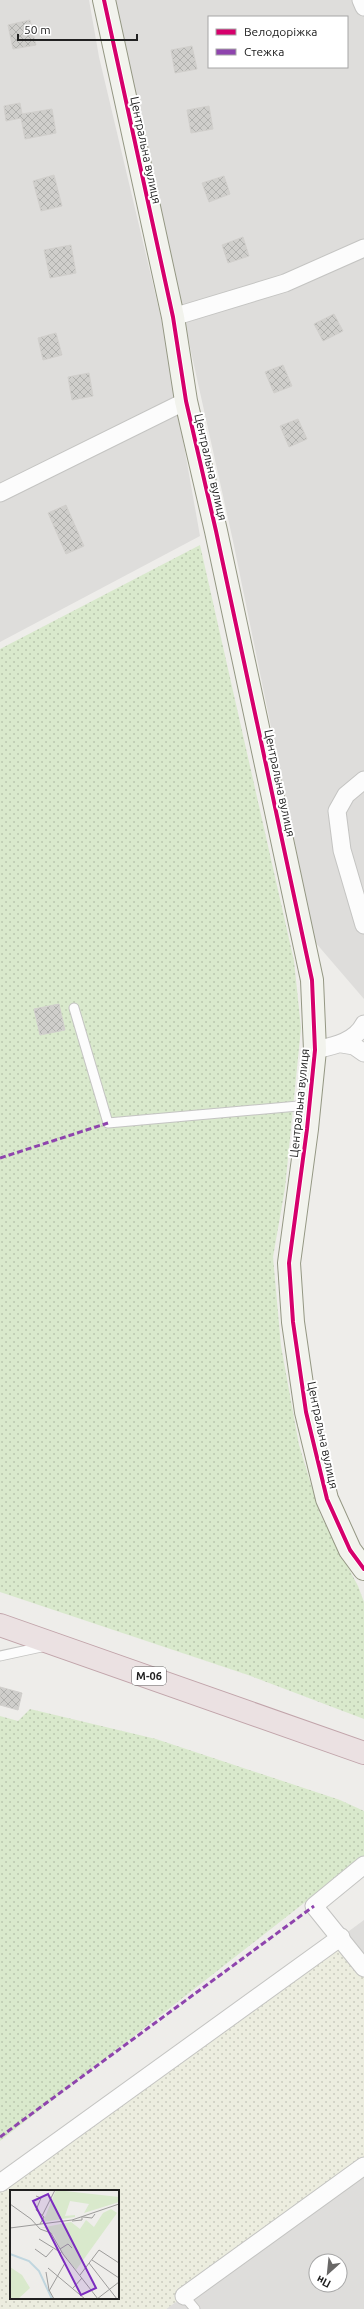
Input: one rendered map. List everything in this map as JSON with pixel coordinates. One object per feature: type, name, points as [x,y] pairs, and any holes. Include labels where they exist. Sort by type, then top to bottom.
[{"type":"highway","name":"М-06","points":[[0,1625],[58,1644],[364,1753]]},
{"type":"street","name":"Центральна вулиця","points":[[104,0],[173,317],[186,401],[216,531],[312,980],[315,1050],[289,1263],[293,1322],[306,1412],[327,1499],[350,1550],[364,1569]]},
{"type":"street","points":[[361,0],[364,7]]},
{"type":"street","points":[[173,317],[285,283],[364,248]]},
{"type":"street","points":[[0,492],[186,401]]},
{"type":"street","points":[[364,780],[346,795],[337,811],[342,850],[364,926]]},
{"type":"street","points":[[342,1044],[362,1028],[364,1024]]},
{"type":"street","points":[[315,1050],[342,1044],[354,1046],[364,1053]]},
{"type":"street","points":[[364,1866],[314,1906],[341,1937],[364,1968]]},
{"type":"street","points":[[0,2183],[341,1937]]},
{"type":"street","points":[[190,2303],[364,2166]]},
{"type":"lane","points":[[74,1008],[108,1124],[309,1105]]},
{"type":"lane","points":[[0,1656],[58,1644]]},
{"type":"shaded area","points":[[0,0],[89,0],[99,57],[162,322],[200,536],[0,642]]},
{"type":"shaded area","points":[[113,0],[364,0],[364,999],[315,942],[233,541]]},
{"type":"shaded area","points":[[364,1920],[364,1968],[341,1937]]},
{"type":"shaded area","points":[[341,1937],[364,1968],[364,2166],[166,2309],[0,2309],[0,2183]]},
{"type":"shaded area","points":[[364,2166],[364,2309],[166,2309]]},
{"type":"green space","points":[[200,545],[294,961],[301,1028],[285,1188],[273,1257],[281,1346],[299,1445],[320,1514],[358,1586],[364,1602],[364,1719],[248,1675],[0,1592],[0,649]]},
{"type":"green space","points":[[30,1709],[156,1739],[340,1800],[364,1811],[364,1856],[0,2141],[0,1716],[18,1721]]},
{"type":"building","points":[[30,20],[36,45],[13,49],[8,25]]},
{"type":"building","points":[[192,46],[197,69],[175,73],[171,50]]},
{"type":"building","points":[[20,103],[22,114],[52,109],[56,133],[25,139],[21,118],[6,121],[4,106]]},
{"type":"building","points":[[209,106],[213,129],[191,133],[187,110]]},
{"type":"building","points":[[54,175],[62,206],[41,211],[33,181]]},
{"type":"building","points":[[224,176],[230,194],[209,202],[202,183]]},
{"type":"building","points":[[243,237],[249,256],[228,263],[222,245]]},
{"type":"building","points":[[71,245],[76,273],[50,278],[44,250]]},
{"type":"building","points":[[334,314],[343,331],[323,341],[314,324]]},
{"type":"building","points":[[56,333],[62,355],[43,360],[38,338]]},
{"type":"building","points":[[283,365],[292,386],[274,393],[265,372]]},
{"type":"building","points":[[89,373],[93,396],[72,400],[68,377]]},
{"type":"building","points":[[298,419],[307,439],[289,447],[280,426]]},
{"type":"building","points":[[66,505],[84,546],[66,554],[48,513]]},
{"type":"building","points":[[59,1004],[65,1030],[40,1035],[34,1009]]},
{"type":"building","points":[[0,1687],[22,1693],[18,1710],[0,1705]]},
{"type":"marked path","points":[[0,1158],[108,1123]]},
{"type":"marked path","points":[[0,2137],[314,1906]]},
{"type":"cycle path","points":[[104,0],[173,317],[186,401],[216,531],[312,980],[315,1050],[307,1129],[289,1263],[293,1322],[306,1412],[327,1499],[350,1550],[364,1569]]}]
